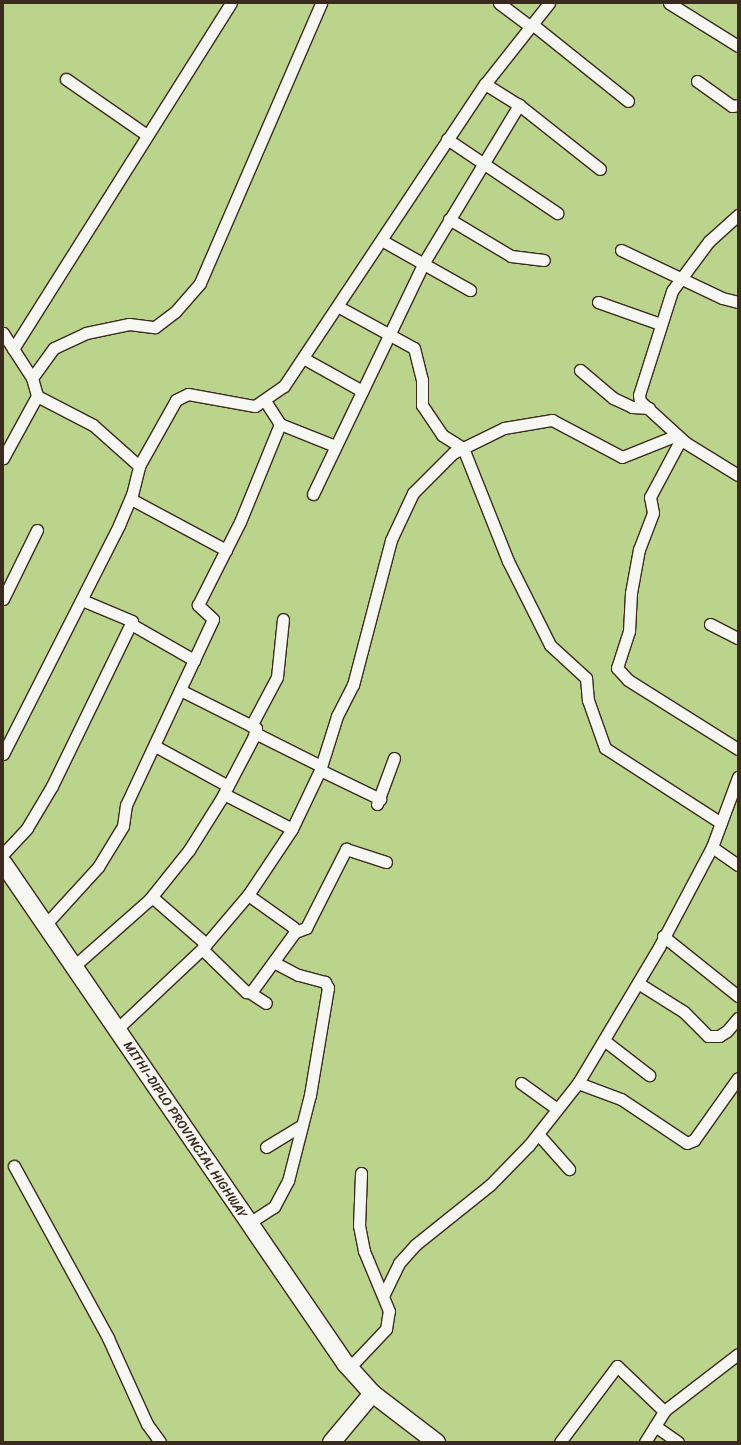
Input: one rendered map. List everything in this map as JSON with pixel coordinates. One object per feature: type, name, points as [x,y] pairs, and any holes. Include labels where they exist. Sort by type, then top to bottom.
[{"type":"main road","name":"MITHI-DIPLO PROVINCIAL HIGHWAY","points":[[3,863],[46,924],[73,967],[117,1029],[248,1223],[349,1368],[372,1393],[436,1442]]},
{"type":"main road","points":[[331,1442],[372,1393]]},
{"type":"street","points":[[13,349],[231,3]]},
{"type":"street","points":[[32,378],[54,348],[86,332],[129,324],[155,327],[175,312],[200,283],[321,3]]},
{"type":"street","points":[[499,3],[531,25],[628,101]]},
{"type":"street","points":[[3,754],[82,600],[131,499],[139,466],[182,395],[245,407],[265,401],[284,386],[383,241],[447,139],[485,84],[549,3]]},
{"type":"street","points":[[669,3],[738,46]]},
{"type":"street","points":[[66,79],[147,135]]},
{"type":"street","points":[[697,81],[732,106],[738,105]]},
{"type":"street","points":[[485,84],[519,105],[600,168]]},
{"type":"street","points":[[313,494],[335,446],[391,335],[423,264],[482,163],[519,105]]},
{"type":"street","points":[[447,139],[556,213]]},
{"type":"street","points":[[738,215],[709,241],[680,278],[672,291],[660,324],[639,395],[640,401],[679,437],[738,475]]},
{"type":"street","points":[[449,219],[511,256],[544,260]]},
{"type":"street","points":[[383,241],[470,290]]},
{"type":"street","points":[[620,250],[680,278],[738,302]]},
{"type":"street","points":[[598,302],[660,324]]},
{"type":"street","points":[[339,307],[414,348],[422,380],[422,405],[442,435],[463,448],[508,561],[550,645],[586,678],[588,700],[605,748],[721,823]]},
{"type":"street","points":[[3,333],[32,378],[37,396],[3,458]]},
{"type":"street","points":[[303,358],[362,392]]},
{"type":"street","points":[[580,370],[613,398],[632,407],[649,408]]},
{"type":"street","points":[[37,396],[93,425],[139,466]]},
{"type":"street","points":[[265,401],[280,424],[335,446]]},
{"type":"street","points":[[117,1029],[204,946],[248,895],[292,829],[320,768],[337,716],[353,685],[391,540],[413,493],[453,453],[504,428],[552,420],[622,457],[679,437]]},
{"type":"street","points":[[46,924],[98,867],[123,826],[126,805],[155,746],[213,619],[198,605],[226,550],[280,424]]},
{"type":"street","points":[[679,437],[650,497],[653,513],[639,549],[631,593],[629,631],[617,668],[628,680],[738,749]]},
{"type":"street","points":[[131,499],[226,550]]},
{"type":"street","points":[[3,599],[36,530]]},
{"type":"street","points":[[82,600],[132,621],[131,624],[194,660]]},
{"type":"street","points":[[73,967],[152,897],[189,850],[226,790],[277,677],[283,619]]},
{"type":"street","points":[[3,854],[27,828],[52,786],[131,624]]},
{"type":"street","points":[[710,624],[738,638]]},
{"type":"street","points":[[180,690],[253,729],[378,801],[394,758]]},
{"type":"street","points":[[155,746],[292,829]]},
{"type":"street","points":[[384,1294],[400,1263],[415,1244],[490,1185],[538,1134],[578,1083],[605,1041],[638,983],[712,847],[738,777]]},
{"type":"street","points":[[712,847],[738,865]]},
{"type":"street","points":[[249,992],[275,963],[295,932],[306,928],[346,849],[386,862]]},
{"type":"street","points":[[248,895],[293,927],[295,932]]},
{"type":"street","points":[[152,897],[204,946],[249,992],[266,1003]]},
{"type":"street","points":[[663,936],[738,996]]},
{"type":"street","points":[[248,1223],[281,1198],[302,1125],[328,985],[275,963]]},
{"type":"street","points":[[638,983],[684,1012],[708,1036],[719,1036],[728,1031],[738,1018]]},
{"type":"street","points":[[605,1041],[649,1075]]},
{"type":"street","points":[[578,1083],[621,1099],[687,1143],[694,1140],[738,1078]]},
{"type":"street","points":[[521,1083],[557,1109]]},
{"type":"street","points":[[266,1147],[302,1125]]},
{"type":"street","points":[[538,1134],[569,1169]]},
{"type":"street","points":[[14,1166],[108,1338],[147,1424],[160,1442]]},
{"type":"street","points":[[349,1368],[386,1329],[389,1311],[384,1294],[376,1283],[360,1226],[361,1173]]},
{"type":"street","points":[[646,1442],[664,1411],[738,1355]]},
{"type":"street","points":[[560,1442],[617,1366],[664,1411]]},
{"type":"street","points":[[655,1426],[678,1442]]},
{"type":"green space","points":[[3,3],[738,3],[738,1442],[3,1442]]}]
